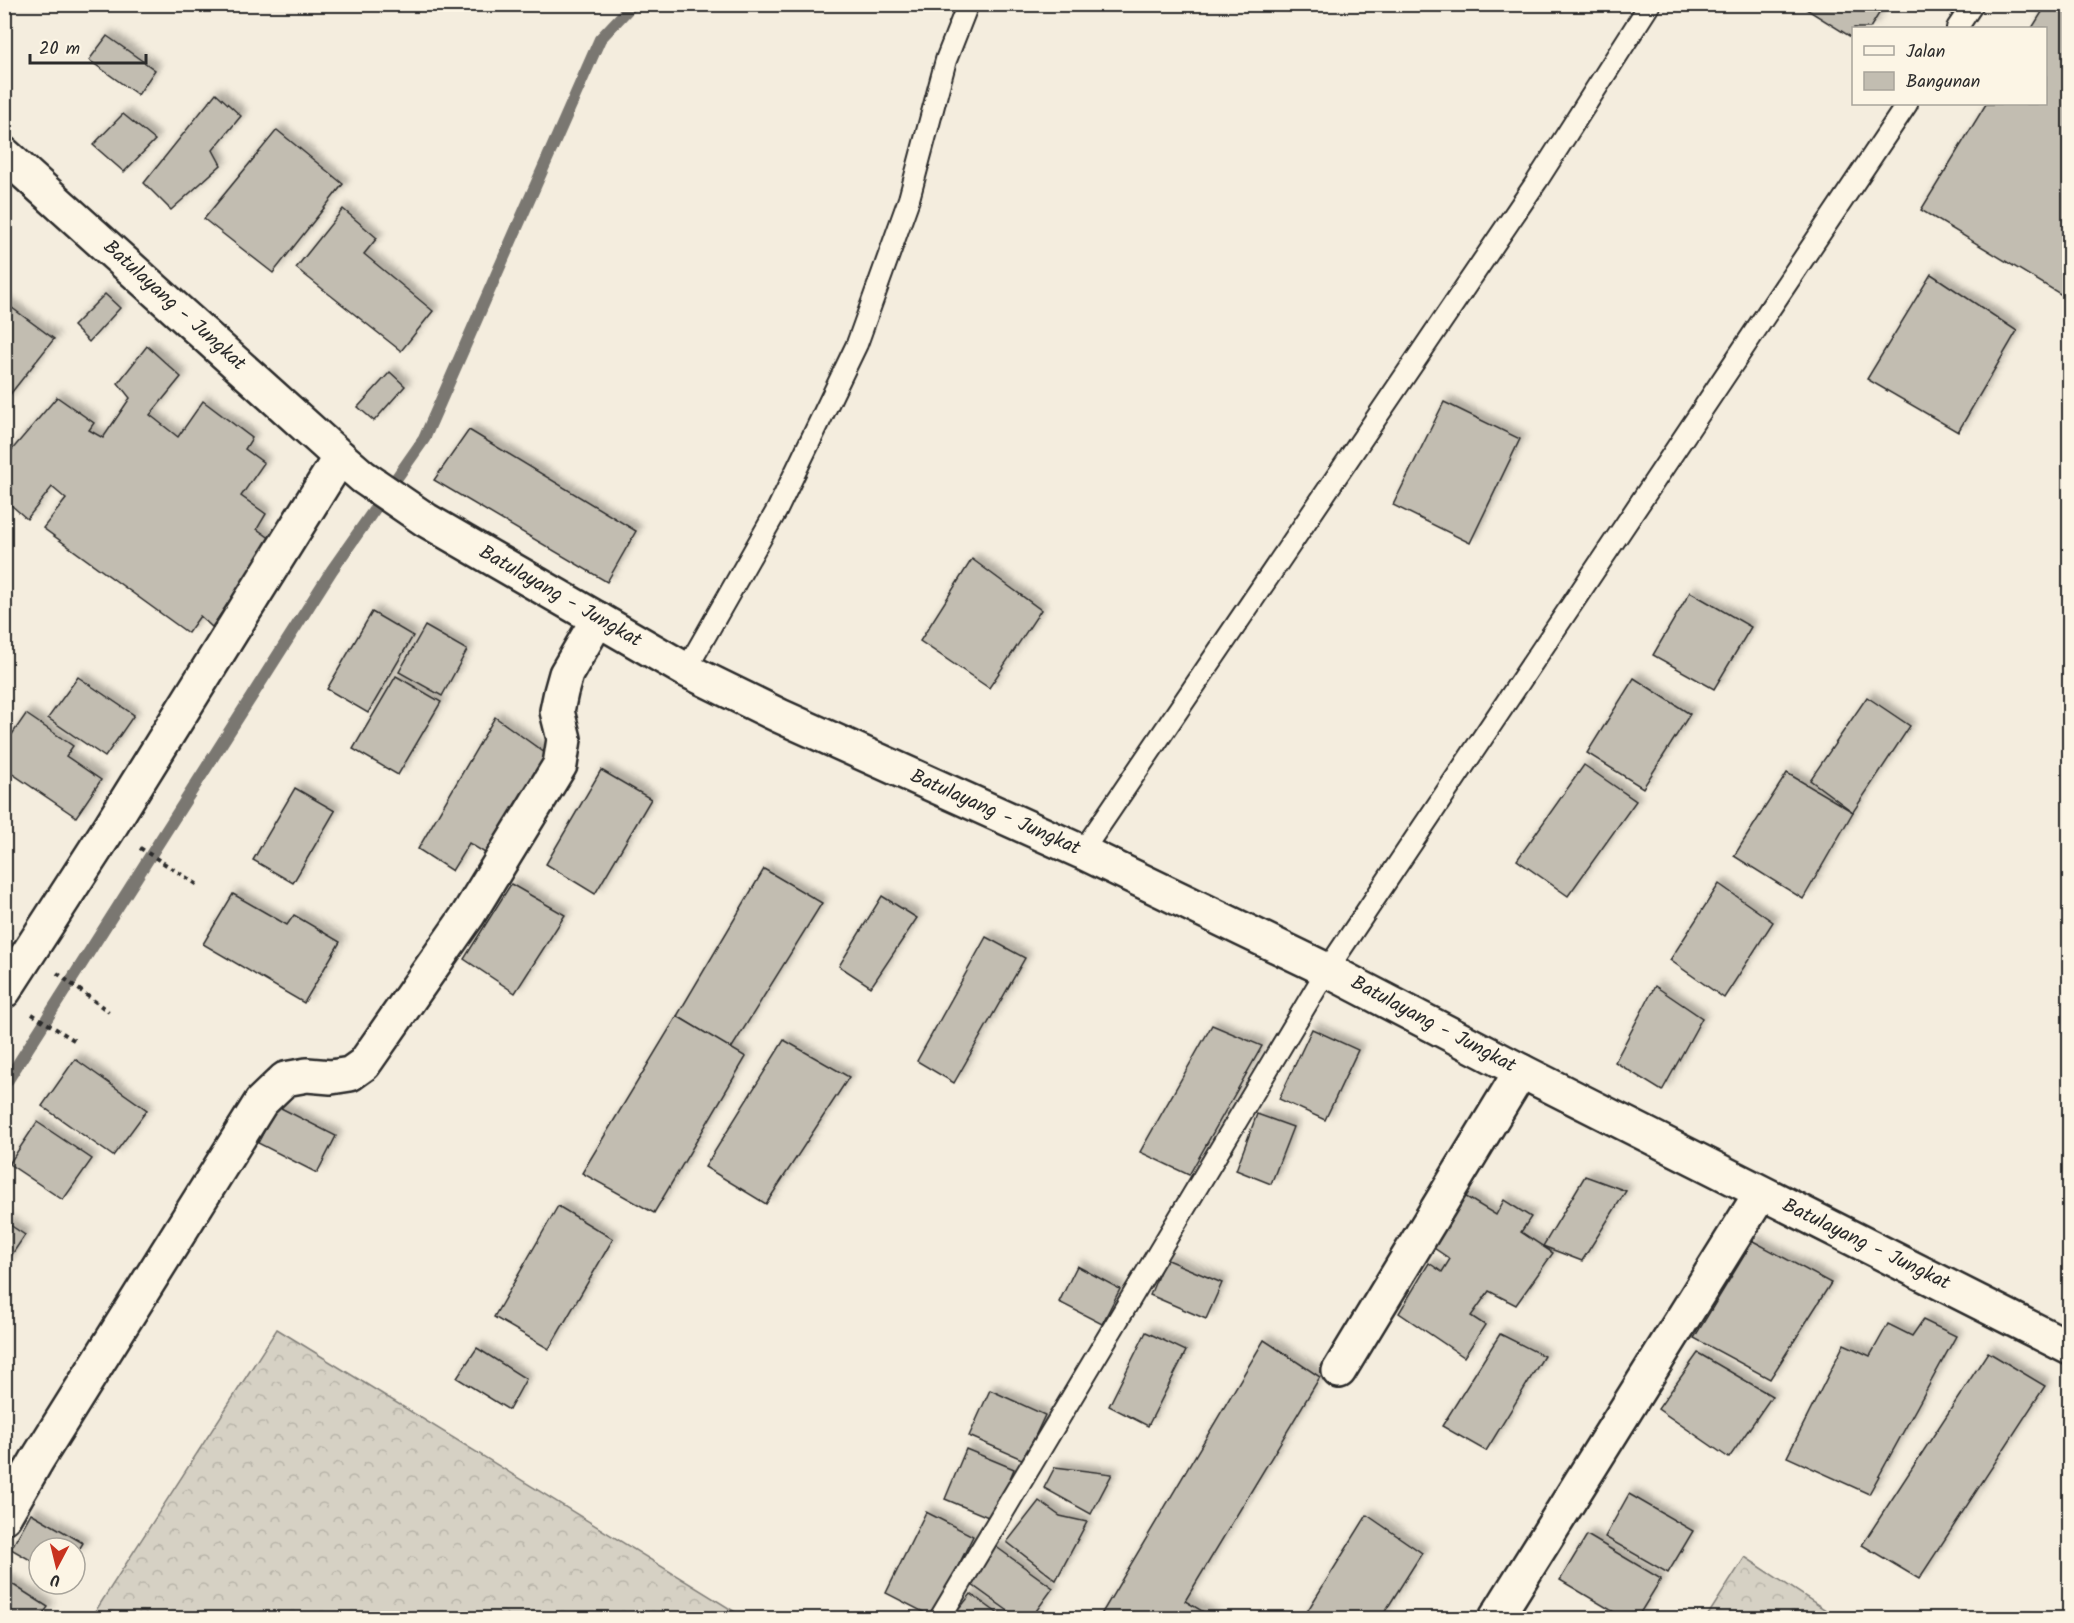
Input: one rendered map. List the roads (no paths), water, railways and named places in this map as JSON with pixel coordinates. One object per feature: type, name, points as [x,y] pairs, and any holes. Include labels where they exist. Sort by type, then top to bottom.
[{"type":"main road","name":"Batulayang - Jungkat","points":[[4,154],[352,467],[426,520],[686,670],[780,716],[1082,852],[1327,970],[1521,1071],[2070,1348]]},
{"type":"main road","points":[[4,991],[110,827],[352,467]]},
{"type":"main road","points":[[4,1517],[37,1460],[261,1102],[285,1079],[307,1075],[331,1077],[350,1074],[364,1064],[468,915],[560,765],[564,739],[557,711],[561,692],[566,674],[598,619]]},
{"type":"main road","points":[[1340,1371],[1521,1071]]},
{"type":"main road","points":[[1496,1618],[1761,1193]]},
{"type":"lane","points":[[686,670],[777,510],[857,344],[909,199],[946,60],[968,4]]},
{"type":"lane","points":[[1082,852],[1537,181],[1650,4]]},
{"type":"lane","points":[[1958,27],[1973,4]]},
{"type":"lane","points":[[940,1618],[1327,970],[1906,105]]},
{"type":"waterway","points":[[4,1086],[332,570],[424,439],[600,39],[633,4]]}]
